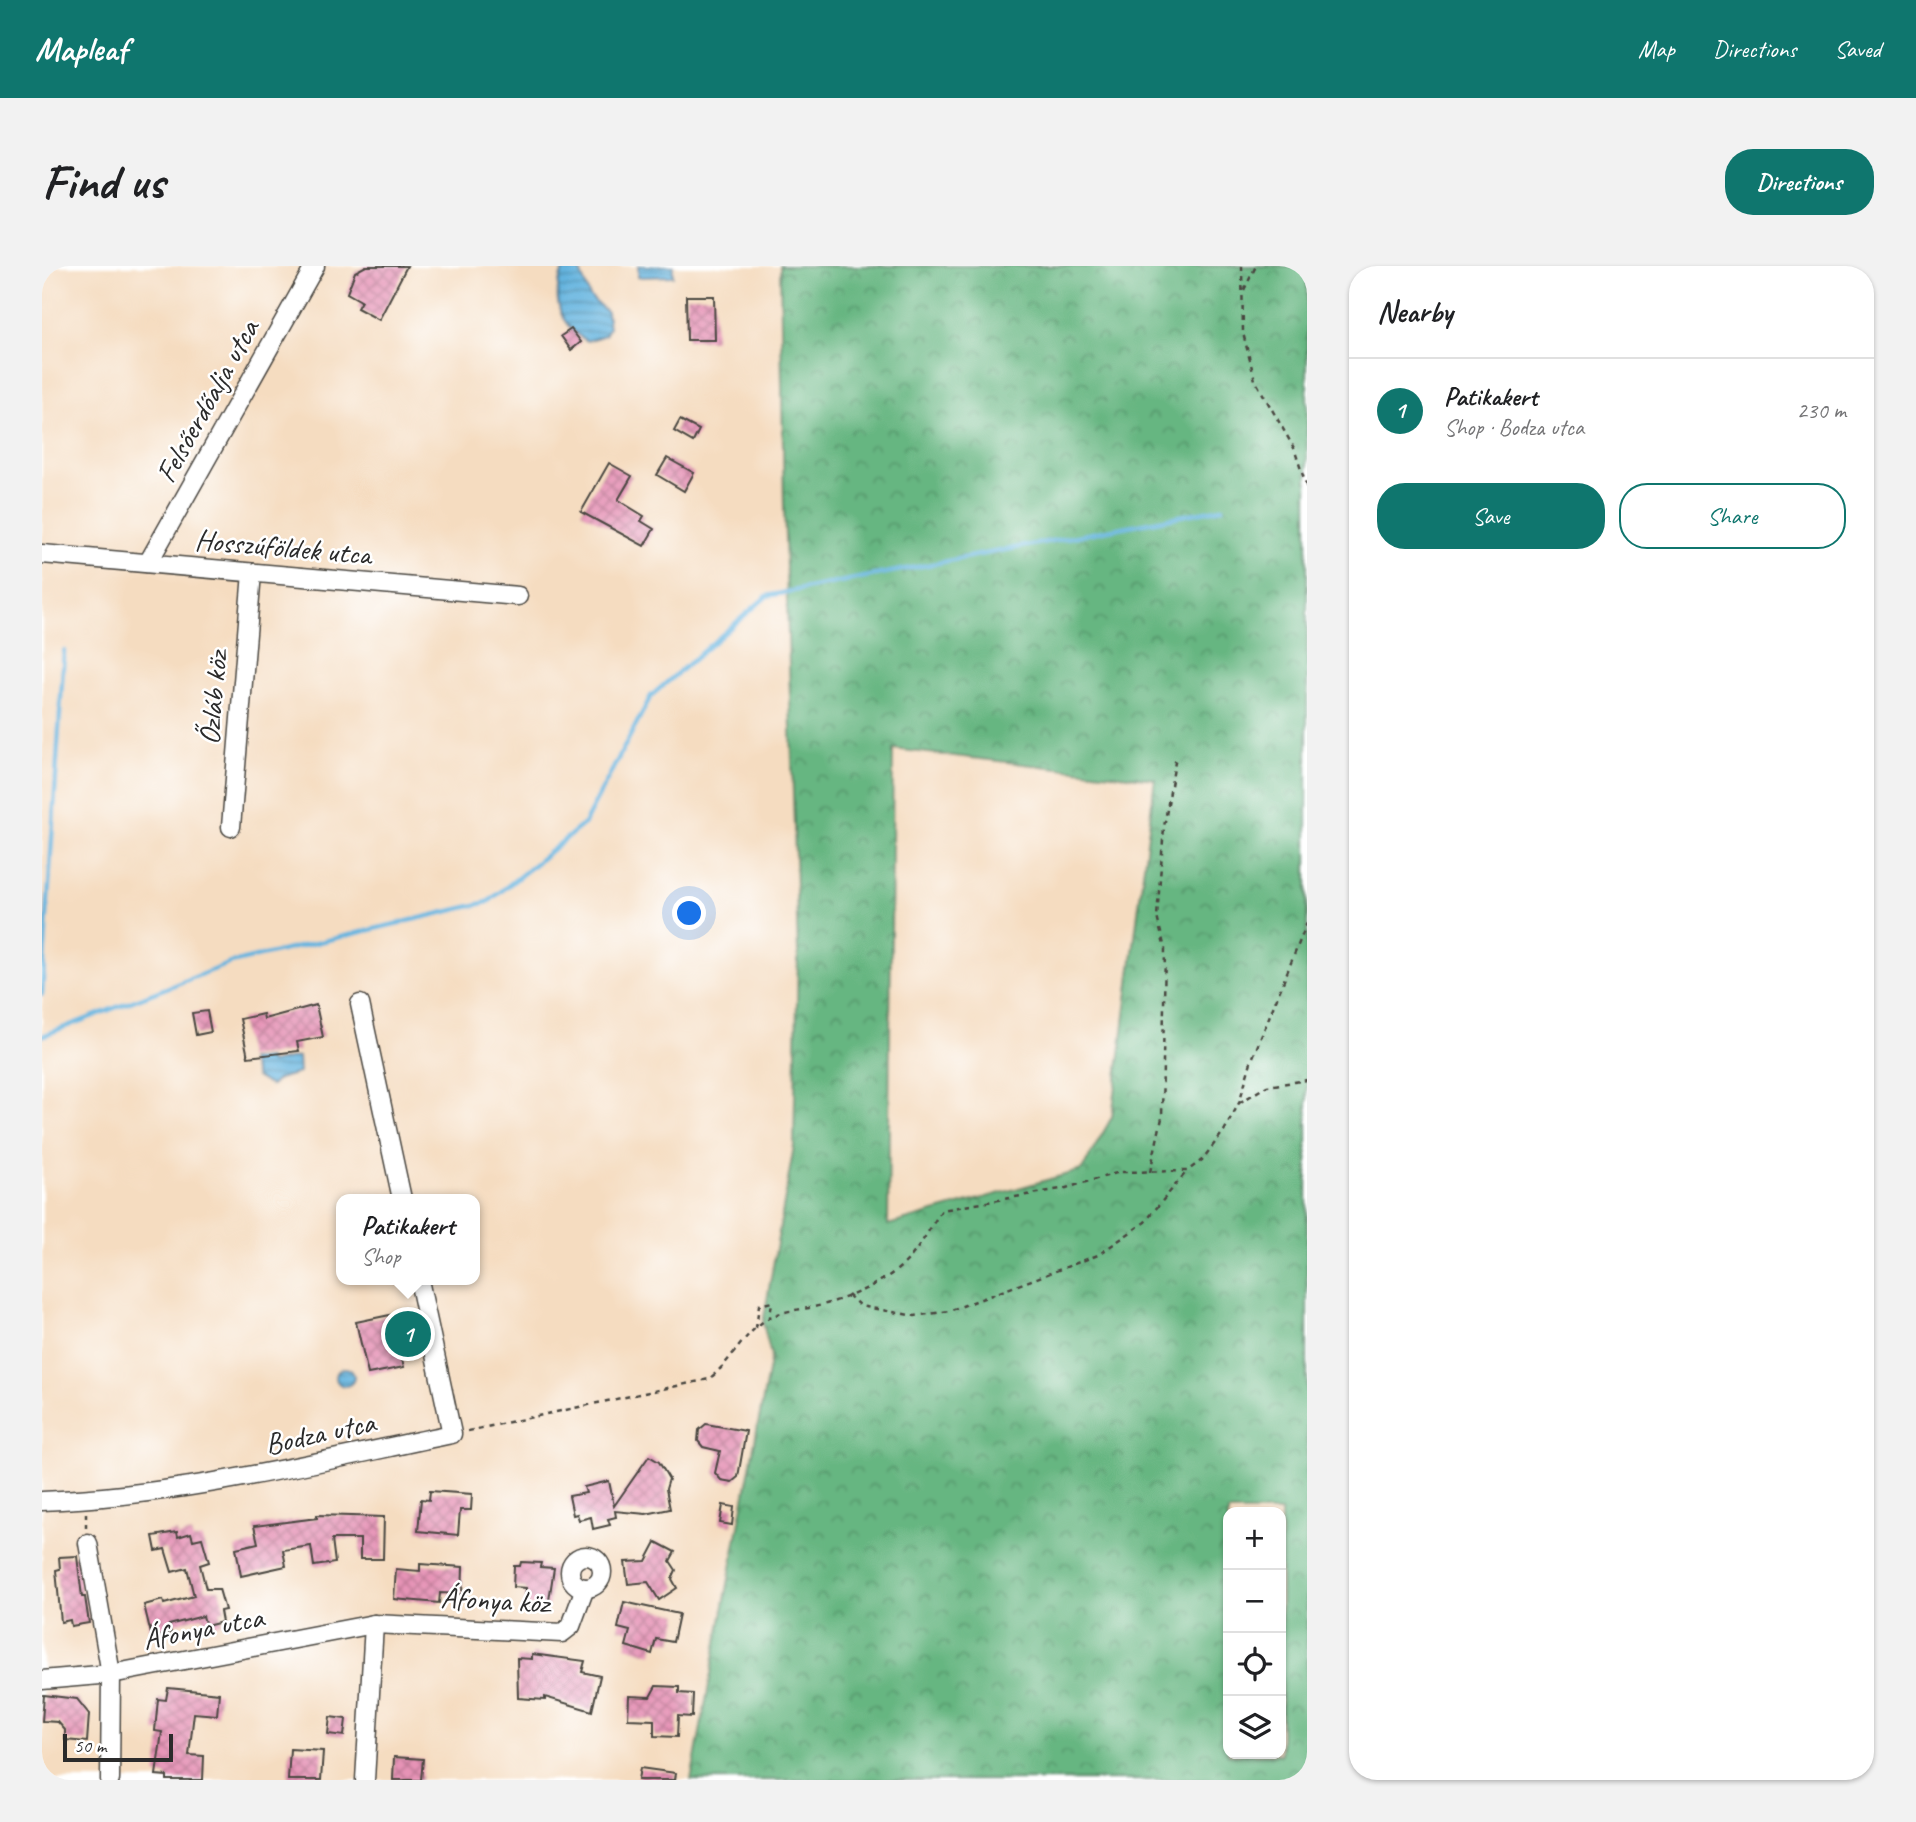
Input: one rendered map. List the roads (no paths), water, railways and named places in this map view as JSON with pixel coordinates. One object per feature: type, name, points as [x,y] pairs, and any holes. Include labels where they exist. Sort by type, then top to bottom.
[{"type":"street","name":"Felsőerdőalja utca","points":[[148,563],[315,266]]},
{"type":"street","name":"Hosszúföldek utca","points":[[42,554],[518,596]]},
{"type":"street","name":"Őzláb köz","points":[[231,827],[252,573]]},
{"type":"street","points":[[360,1004],[401,1194]]},
{"type":"street","name":"Bodza utca","points":[[42,1501],[87,1500],[206,1485],[452,1434],[420,1285]]},
{"type":"street","points":[[88,1543],[111,1674],[110,1780]]},
{"type":"street","name":"Áfonya köz","points":[[374,1624],[562,1633],[571,1626],[585,1588]]},
{"type":"street","points":[[365,1780],[374,1624]]},
{"type":"street","name":"Áfonya utca","points":[[42,1680],[111,1674],[374,1624]]},
{"type":"water","points":[[565,266],[578,266],[590,297],[607,312],[609,328],[605,335],[587,341],[569,327],[563,318],[558,288]]},
{"type":"water","points":[[638,266],[673,266],[673,276],[638,277]]},
{"type":"water","points":[[298,1057],[299,1073],[278,1079],[271,1086],[256,1077],[250,1060],[268,1058],[270,1063]]},
{"type":"water","points":[[345,1368],[351,1371],[354,1377],[351,1383],[345,1386],[339,1383],[336,1377],[339,1371]]},
{"type":"waterway","points":[[42,1036],[231,963],[488,902],[584,824],[651,696],[767,596],[1222,508]]},
{"type":"waterway","points":[[42,994],[64,651]]},
{"type":"place","name":"Patikakert","points":[[408,1334]]}]
